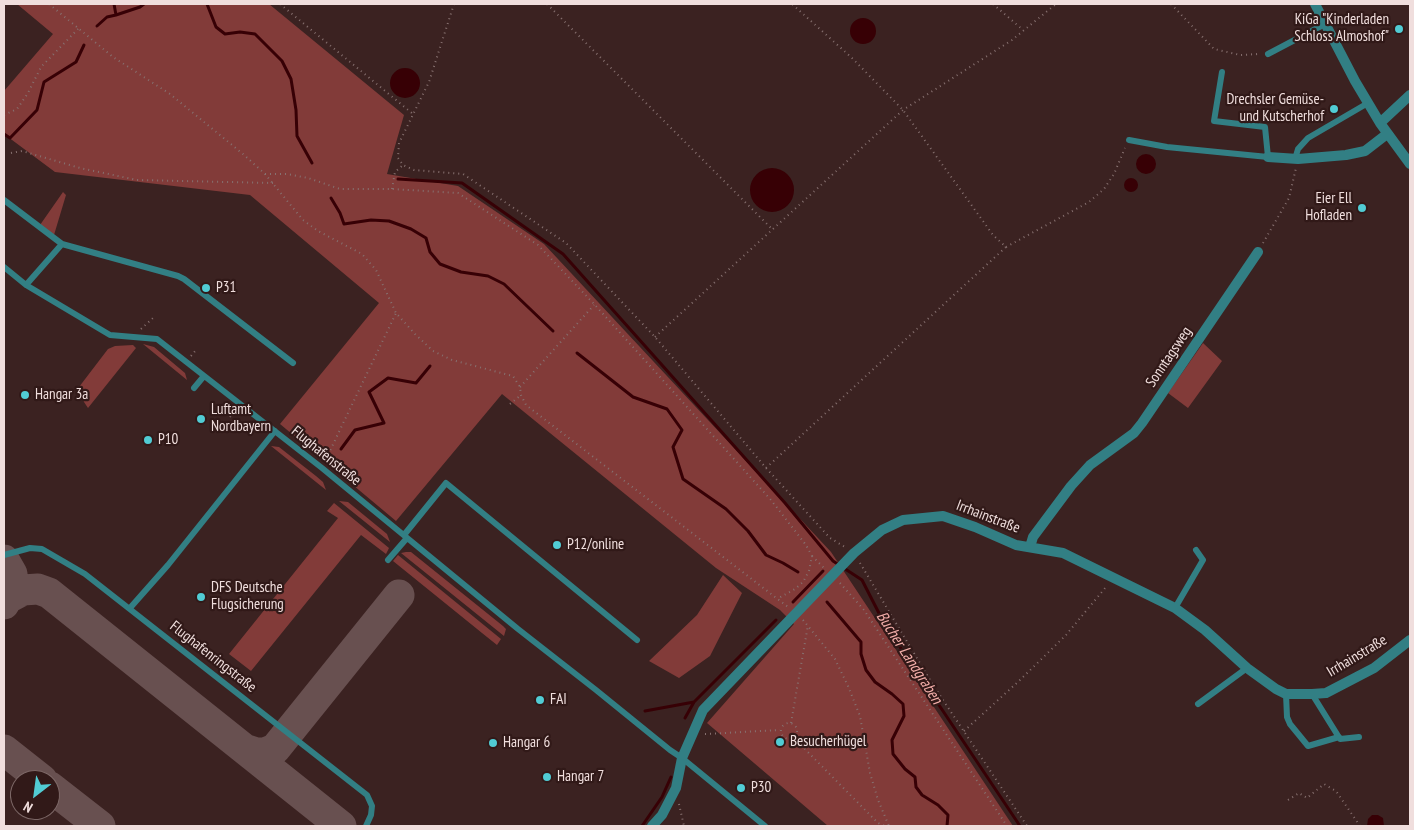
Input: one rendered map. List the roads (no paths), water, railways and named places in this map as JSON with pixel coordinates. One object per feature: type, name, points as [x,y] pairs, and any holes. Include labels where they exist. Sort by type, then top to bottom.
[{"type":"street","points":[[1315,4],[1368,103],[1387,134],[1410,164]]},
{"type":"street","points":[[1380,123],[1410,96]]},
{"type":"street","points":[[1268,157],[1296,159],[1346,155],[1365,151],[1387,134]]},
{"type":"street","name":"Sonntagsweg","points":[[1030,547],[1033,537],[1071,486],[1090,465],[1134,433],[1142,423],[1258,252]]},
{"type":"street","name":"Irrhainstraße","points":[[652,826],[662,815],[676,788],[682,758],[703,710],[851,556],[882,530],[903,520],[943,516],[975,527],[1016,545],[1063,553],[1175,608],[1205,630],[1247,668],[1286,694],[1326,692],[1374,668],[1410,640]]},
{"type":"lane","points":[[1268,54],[1326,24]]},
{"type":"lane","points":[[1128,140],[1167,147],[1268,157],[1265,127],[1214,121],[1222,72]]},
{"type":"lane","points":[[1296,159],[1298,149],[1308,138],[1368,103]]},
{"type":"lane","points":[[4,200],[62,244],[178,276],[293,362]]},
{"type":"lane","points":[[26,285],[62,244]]},
{"type":"lane","name":"Flughafenstraße","points":[[4,267],[26,285],[110,335],[157,339],[322,468],[518,629],[765,826]]},
{"type":"lane","points":[[194,388],[204,376]]},
{"type":"lane","points":[[130,608],[168,566],[275,431]]},
{"type":"lane","points":[[388,560],[446,483],[637,640]]},
{"type":"lane","name":"Flughafenringstraße","points":[[4,555],[30,548],[42,548],[85,574],[367,795],[372,806],[371,816],[366,826]]},
{"type":"lane","points":[[1175,608],[1203,560],[1196,550]]},
{"type":"lane","points":[[1198,704],[1247,668]]},
{"type":"lane","points":[[1286,694],[1287,717],[1290,724],[1308,746],[1339,737]]},
{"type":"lane","points":[[1312,694],[1340,739],[1360,738]]},
{"type":"waterway","points":[[114,4],[116,15],[144,4]]},
{"type":"waterway","points":[[207,4],[216,27],[225,34],[240,32],[255,34],[282,61],[291,79],[296,110],[297,136],[312,163]]},
{"type":"waterway","name":"Bucher Landgraben","points":[[97,26],[107,17],[116,15]]},
{"type":"waterway","name":"Bucher Landgraben","points":[[4,134],[10,138],[37,110],[44,82],[76,62],[84,45]]},
{"type":"waterway","points":[[398,179],[462,183],[563,254],[785,503],[833,561],[862,580],[884,623],[1020,826]]},
{"type":"waterway","points":[[331,198],[344,224],[371,220],[389,221],[411,229],[426,238],[430,252],[440,264],[461,272],[488,276],[504,284],[553,331]]},
{"type":"waterway","points":[[577,353],[633,397],[667,409],[682,430],[673,447],[683,479],[726,509],[748,531],[766,555],[798,572]]},
{"type":"waterway","points":[[341,449],[355,430],[384,423],[369,392],[388,378],[416,383],[430,366]]},
{"type":"waterway","points":[[793,602],[823,571]]},
{"type":"waterway","points":[[827,602],[861,642],[861,654],[866,670],[875,682],[903,704],[904,716],[892,740],[893,754],[905,769],[915,777],[916,787],[922,795],[938,805],[948,815],[947,826]]},
{"type":"waterway","points":[[645,711],[694,702],[776,620]]},
{"type":"waterway","points":[[685,718],[694,702]]},
{"type":"waterway","points":[[642,826],[662,797],[671,777]]},
{"type":"place","name":"KiGa \"Kinderladen Schloss Almoshof\"","points":[[1399,29]]},
{"type":"place","name":"Drechsler Gemüse- und Kutscherhof","points":[[1334,109]]},
{"type":"place","name":"Eier Ell Hofladen","points":[[1362,208]]},
{"type":"place","name":"P31","points":[[206,288]]},
{"type":"place","name":"Hangar 3a","points":[[25,395]]},
{"type":"place","name":"Luftamt Nordbayern","points":[[201,419]]},
{"type":"place","name":"P10","points":[[148,440]]},
{"type":"place","name":"P12/online","points":[[557,545]]},
{"type":"place","name":"DFS Deutsche Flugsicherung","points":[[201,597]]},
{"type":"place","name":"FAI","points":[[540,700]]},
{"type":"place","name":"Besucherhügel","points":[[780,742]]},
{"type":"place","name":"Hangar 6","points":[[493,743]]},
{"type":"place","name":"Hangar 7","points":[[547,777]]},
{"type":"place","name":"P30","points":[[741,788]]}]
